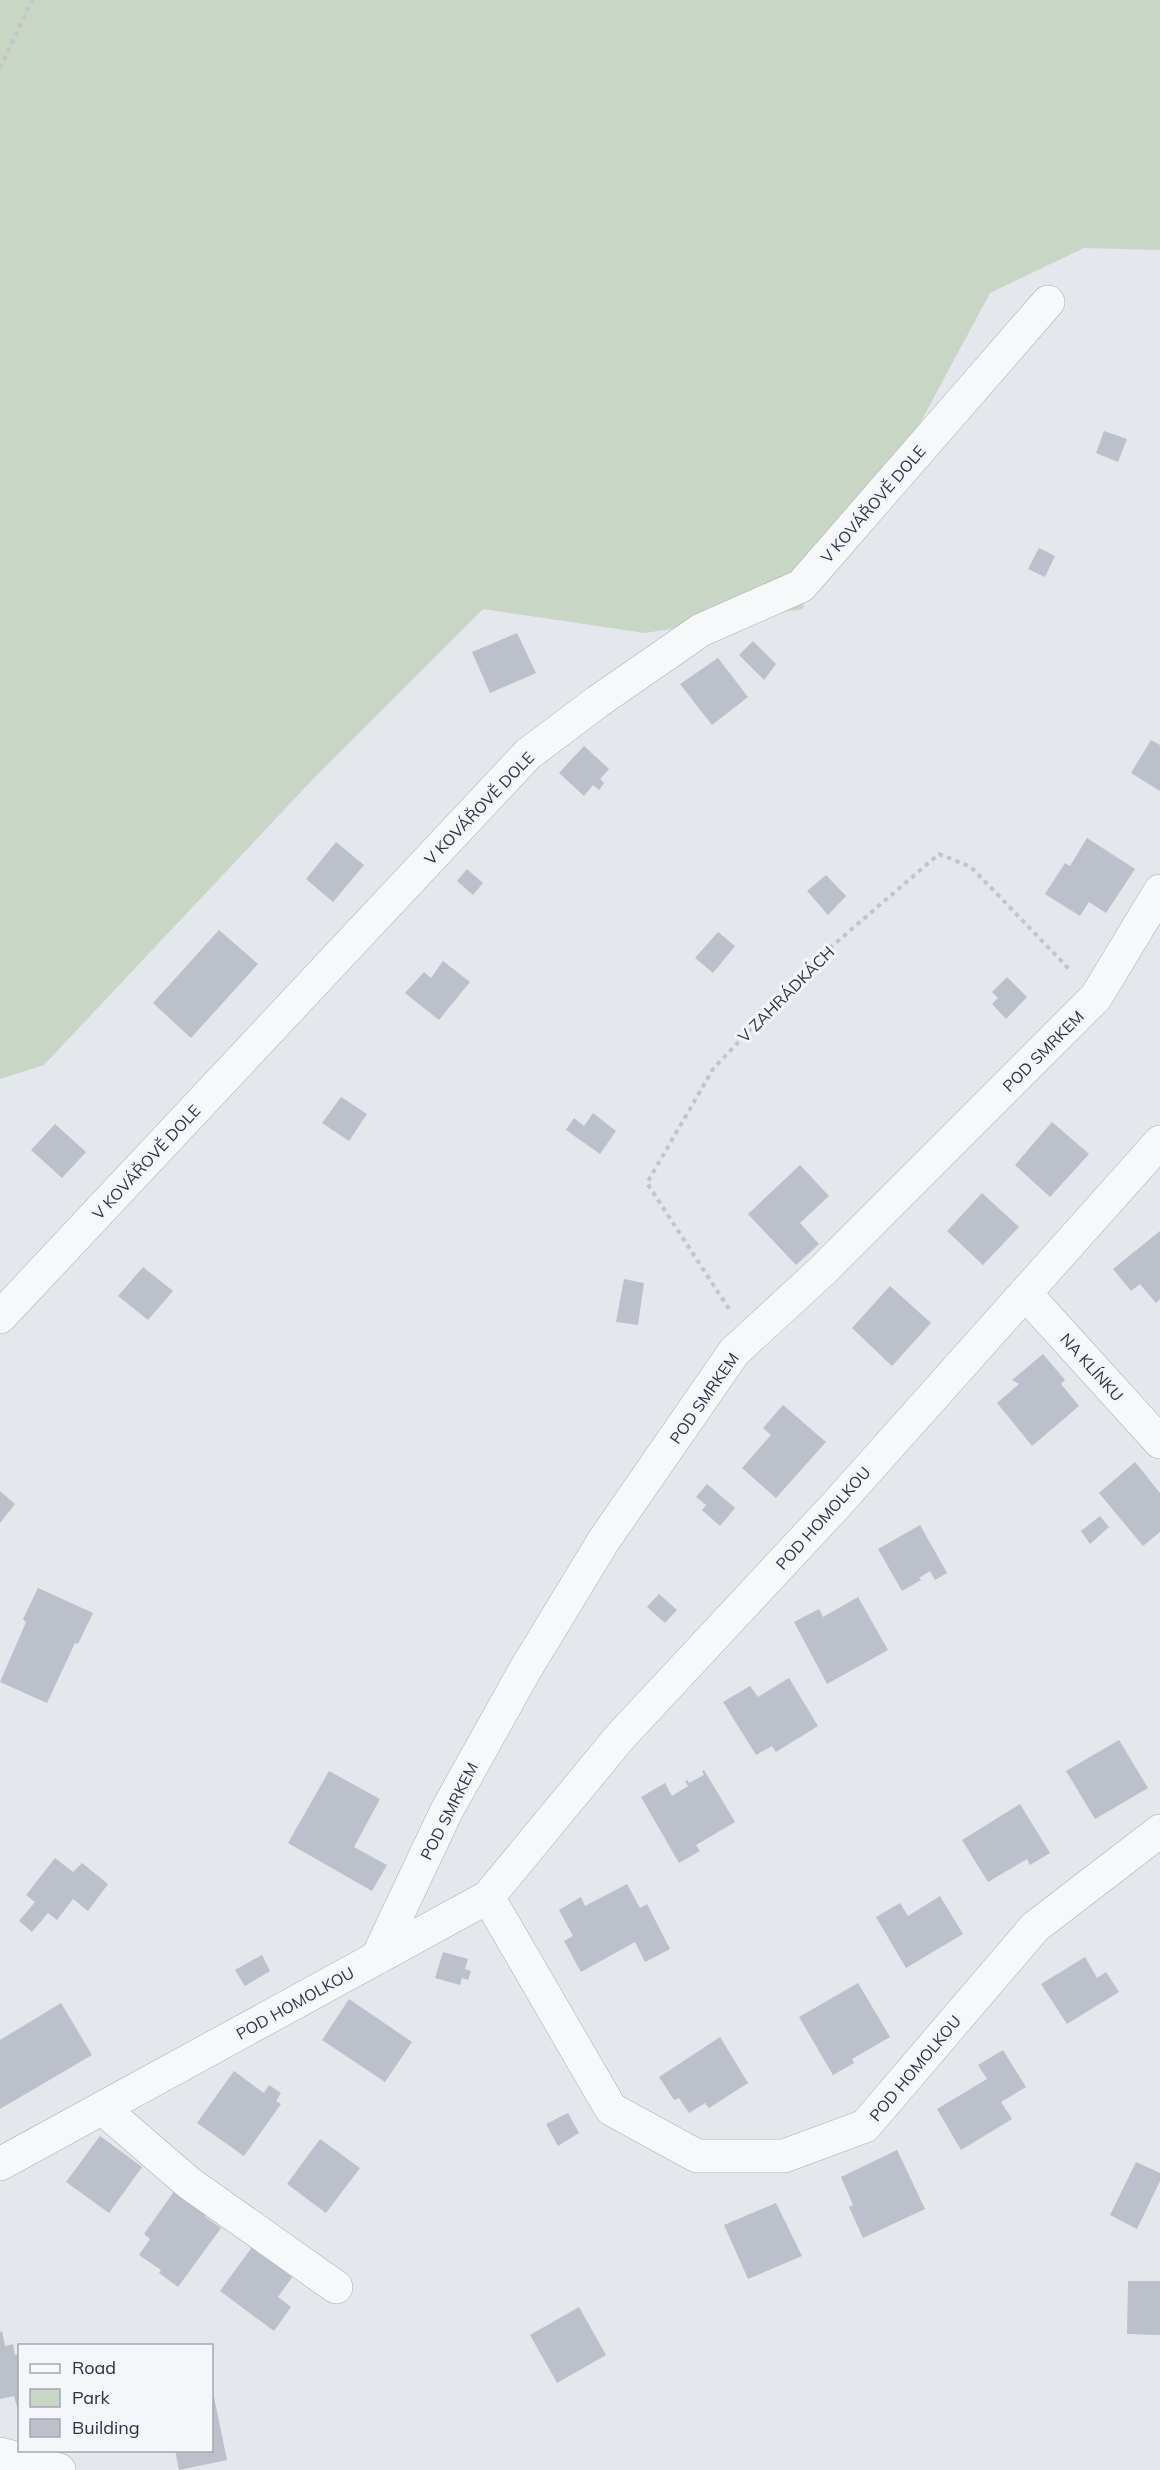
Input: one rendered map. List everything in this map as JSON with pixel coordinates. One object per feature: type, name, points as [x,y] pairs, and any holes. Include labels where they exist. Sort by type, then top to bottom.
[{"type":"street","name":"V KOVÁŘOVĚ DOLE","points":[[0,1317],[528,754],[597,702],[701,630],[801,586],[1048,302]]},
{"type":"street","name":"POD SMRKEM","points":[[377,1958],[447,1810],[525,1670],[604,1540],[734,1352],[823,1270],[1096,998],[1160,891]]},
{"type":"street","name":"POD HOMOLKOU","points":[[0,2164],[488,1897],[620,1737],[837,1504],[1160,1142]]},
{"type":"street","name":"NA KLÍNKU","points":[[1025,1293],[1160,1442]]},
{"type":"street","name":"POD HOMOLKOU","points":[[488,1897],[611,2109],[697,2156],[784,2156],[866,2126],[1035,1927],[1160,1831]]},
{"type":"street","points":[[102,2108],[189,2183],[336,2287]]},
{"type":"street","points":[[0,2454],[59,2470]]},
{"type":"path","points":[[0,68],[32,0]]},
{"type":"path","name":"V ZAHRÁDKÁCH","points":[[749,1339],[647,1183],[712,1069],[817,959],[939,854],[971,867],[1096,998]]},
{"type":"green space","points":[[0,0],[1160,0],[1160,250],[1084,248],[990,293],[918,427],[809,572],[803,609],[645,633],[483,609],[314,778],[44,1065],[0,1079]]},
{"type":"building","points":[[1104,431],[1127,439],[1118,462],[1096,453]]},
{"type":"building","points":[[1039,548],[1055,556],[1045,577],[1028,569]]},
{"type":"building","points":[[517,633],[536,673],[490,693],[472,652]]},
{"type":"building","points":[[753,641],[776,664],[764,680],[739,655]]},
{"type":"building","points":[[718,658],[748,697],[712,725],[680,684]]},
{"type":"building","points":[[1151,740],[1160,745],[1160,791],[1131,773]]},
{"type":"building","points":[[584,746],[609,769],[600,779],[604,783],[599,790],[593,785],[584,796],[559,773]]},
{"type":"building","points":[[1087,838],[1135,869],[1106,913],[1089,902],[1080,916],[1045,894],[1065,863],[1070,866]]},
{"type":"building","points":[[336,842],[364,865],[333,902],[306,879]]},
{"type":"building","points":[[467,869],[483,883],[473,895],[457,881]]},
{"type":"building","points":[[826,875],[846,896],[828,915],[807,891]]},
{"type":"building","points":[[219,930],[258,964],[191,1038],[153,1003]]},
{"type":"building","points":[[718,932],[735,946],[713,973],[695,958]]},
{"type":"building","points":[[443,961],[470,982],[439,1020],[405,993],[424,972],[431,978]]},
{"type":"building","points":[[1007,977],[1027,997],[1006,1019],[992,1004],[998,998],[992,992]]},
{"type":"building","points":[[341,1097],[367,1114],[349,1141],[322,1123]]},
{"type":"building","points":[[593,1113],[616,1131],[600,1154],[566,1130],[574,1118],[584,1126]]},
{"type":"building","points":[[1052,1122],[1089,1154],[1050,1197],[1015,1165]]},
{"type":"building","points":[[55,1124],[86,1152],[62,1178],[31,1150]]},
{"type":"building","points":[[800,1165],[829,1196],[800,1223],[819,1244],[796,1265],[748,1214]]},
{"type":"building","points":[[982,1193],[1019,1227],[983,1265],[947,1231]]},
{"type":"building","points":[[1160,1231],[1160,1299],[1156,1303],[1140,1284],[1131,1291],[1113,1269]]},
{"type":"building","points":[[143,1267],[173,1291],[148,1320],[118,1296]]},
{"type":"building","points":[[624,1279],[644,1283],[638,1325],[616,1322]]},
{"type":"building","points":[[890,1286],[931,1323],[892,1366],[852,1328]]},
{"type":"building","points":[[1043,1354],[1065,1380],[1061,1384],[1079,1406],[1032,1446],[997,1403],[1019,1384],[1012,1380]]},
{"type":"building","points":[[783,1405],[826,1442],[776,1498],[742,1468],[771,1435],[763,1428]]},
{"type":"building","points":[[1135,1462],[1160,1493],[1160,1532],[1143,1546],[1099,1493]]},
{"type":"building","points":[[707,1484],[735,1508],[720,1526],[702,1510],[706,1505],[696,1497]]},
{"type":"building","points":[[0,1491],[15,1504],[0,1523]]},
{"type":"building","points":[[1100,1516],[1109,1527],[1090,1544],[1081,1531]]},
{"type":"building","points":[[920,1525],[947,1573],[935,1580],[930,1571],[919,1578],[921,1580],[902,1591],[878,1549]]},
{"type":"building","points":[[38,1588],[93,1613],[78,1644],[75,1643],[47,1703],[0,1682],[26,1622],[23,1619]]},
{"type":"building","points":[[659,1594],[677,1610],[665,1623],[647,1607]]},
{"type":"building","points":[[858,1597],[888,1650],[827,1684],[794,1622],[819,1609],[823,1617]]},
{"type":"building","points":[[789,1678],[818,1726],[776,1752],[772,1746],[756,1755],[723,1702],[750,1686],[758,1697]]},
{"type":"building","points":[[1119,1740],[1148,1788],[1095,1819],[1066,1771]]},
{"type":"building","points":[[704,1770],[735,1822],[696,1845],[700,1851],[679,1863],[641,1797],[665,1783],[672,1796],[688,1786],[685,1781],[689,1783],[704,1775],[702,1771]]},
{"type":"building","points":[[329,1771],[380,1799],[354,1847],[387,1865],[372,1891],[288,1843]]},
{"type":"building","points":[[1020,1804],[1050,1853],[1030,1865],[1027,1859],[988,1882],[962,1840]]},
{"type":"building","points":[[55,1858],[73,1872],[82,1863],[108,1884],[88,1911],[73,1899],[57,1920],[48,1913],[32,1932],[19,1921],[35,1902],[26,1895]]},
{"type":"building","points":[[627,1884],[640,1908],[647,1904],[670,1949],[645,1962],[635,1942],[581,1972],[564,1941],[573,1936],[559,1910],[581,1897],[585,1906]]},
{"type":"building","points":[[940,1896],[963,1934],[906,1968],[876,1917],[900,1903],[908,1916]]},
{"type":"building","points":[[443,1952],[468,1959],[465,1969],[471,1971],[468,1980],[462,1978],[460,1985],[435,1978]]},
{"type":"building","points":[[262,1955],[270,1971],[245,1986],[235,1970]]},
{"type":"building","points":[[1085,1957],[1097,1978],[1106,1972],[1119,1992],[1067,2024],[1041,1984]]},
{"type":"building","points":[[858,1983],[890,2037],[852,2059],[854,2063],[833,2075],[799,2017]]},
{"type":"building","points":[[349,1999],[412,2042],[385,2082],[322,2040]]},
{"type":"building","points":[[61,2003],[92,2055],[0,2109],[0,2040]]},
{"type":"building","points":[[720,2037],[748,2083],[709,2108],[705,2103],[689,2113],[679,2098],[674,2100],[659,2077]]},
{"type":"building","points":[[1003,2050],[1026,2087],[1001,2102],[1012,2119],[961,2150],[937,2109],[987,2079],[978,2065]]},
{"type":"building","points":[[234,2071],[264,2093],[269,2085],[281,2093],[276,2101],[281,2104],[244,2156],[197,2123]]},
{"type":"building","points":[[568,2113],[579,2133],[558,2146],[546,2124]]},
{"type":"building","points":[[100,2136],[142,2167],[109,2213],[66,2182]]},
{"type":"building","points":[[320,2139],[360,2168],[326,2213],[287,2184]]},
{"type":"building","points":[[897,2150],[925,2209],[863,2238],[849,2207],[853,2205],[841,2177]]},
{"type":"building","points":[[1136,2162],[1160,2173],[1160,2181],[1137,2229],[1110,2215]]},
{"type":"building","points":[[175,2190],[207,2213],[204,2216],[221,2228],[178,2287],[159,2273],[161,2270],[139,2255],[150,2239],[144,2234]]},
{"type":"building","points":[[776,2203],[802,2256],[748,2279],[724,2225]]},
{"type":"building","points":[[252,2247],[293,2276],[278,2297],[291,2307],[274,2331],[220,2291]]},
{"type":"building","points":[[1128,2281],[1160,2281],[1160,2335],[1127,2334]]},
{"type":"building","points":[[579,2307],[606,2355],[557,2383],[530,2335]]},
{"type":"building","points":[[2,2331],[5,2346],[13,2344],[15,2355],[18,2354],[18,2410],[14,2396],[0,2399],[0,2332]]},
{"type":"building","points":[[214,2397],[227,2460],[179,2470],[175,2452],[213,2452]]}]
